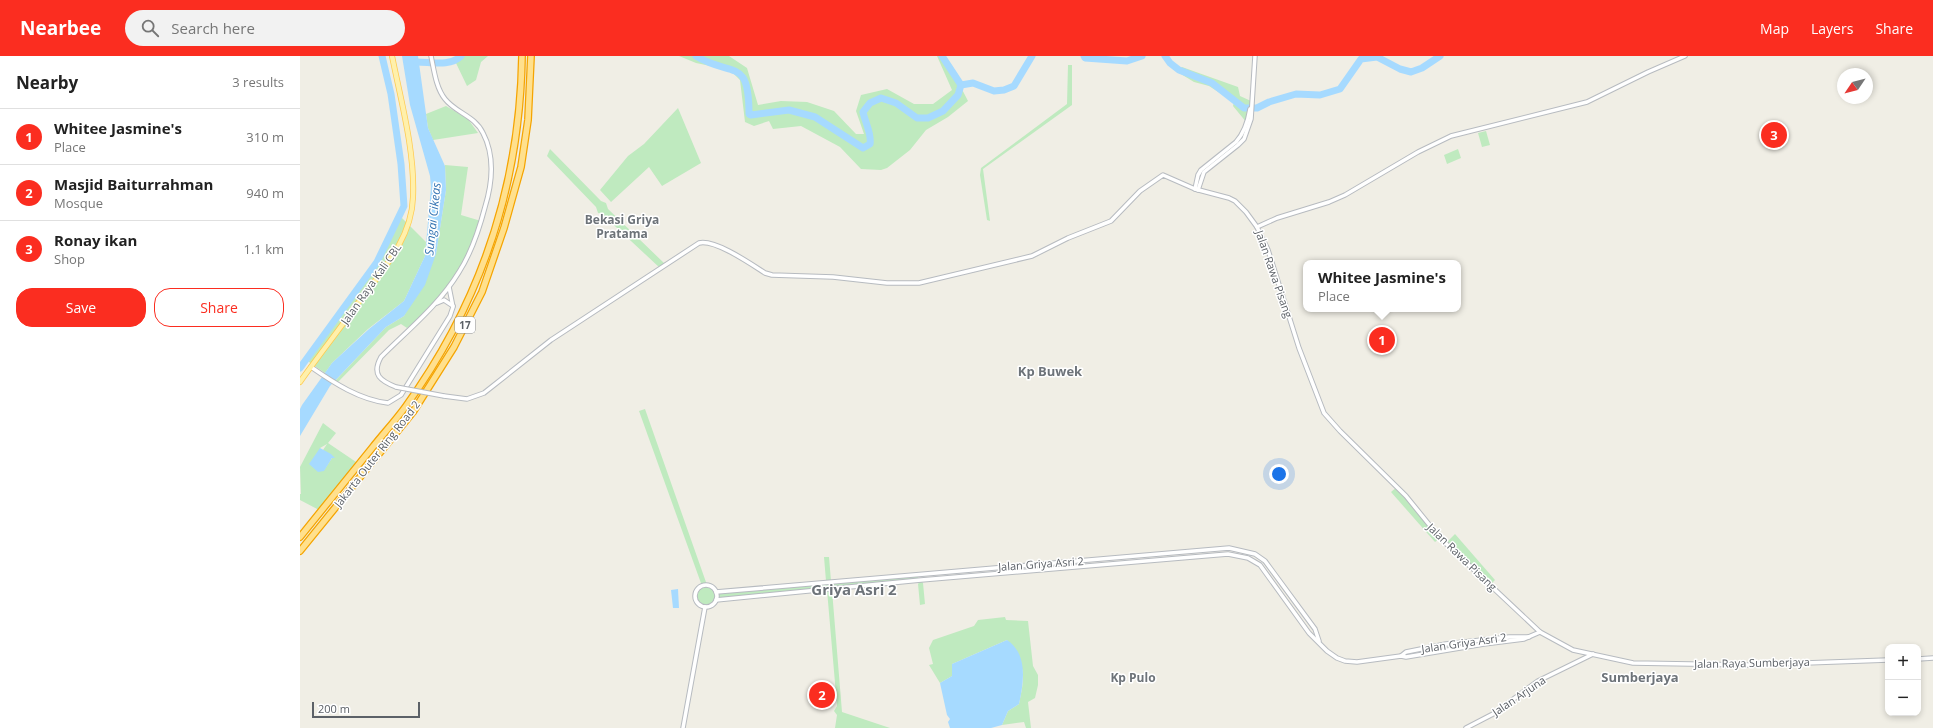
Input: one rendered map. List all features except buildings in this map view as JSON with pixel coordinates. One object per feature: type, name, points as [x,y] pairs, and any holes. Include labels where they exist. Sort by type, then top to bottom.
[{"type":"highway","name":"Jakarta Outer Ring Road 2","points":[[300,537],[406,406],[447,341],[475,287],[497,224],[512,165],[519,118],[522,56]]},
{"type":"highway","name":"Jakarta Outer Ring Road 2","points":[[300,551],[413,412],[454,346],[482,292],[504,228],[521,167],[528,120],[531,56]]},
{"type":"main road","name":"Jalan Raya Kali CBL","points":[[300,382],[383,270],[400,244],[411,214],[413,199],[412,163],[392,56]]},
{"type":"street","points":[[431,56],[434,75],[444,98],[473,119],[483,132],[487,142],[491,169],[489,192],[478,231],[462,266],[449,287],[381,357],[378,362],[377,373],[379,378],[396,387],[467,399],[484,393],[551,340],[665,264],[702,242],[716,246],[765,273],[772,275],[833,277],[887,283],[919,284],[1032,256],[1068,238],[1111,221],[1140,191],[1163,175],[1196,190],[1223,195],[1235,201],[1257,227]]},
{"type":"street","points":[[1196,190],[1199,176],[1204,168],[1238,140],[1250,115],[1254,56]]},
{"type":"street","name":"Jalan Rawa Pisang","points":[[1594,654],[1573,650],[1540,632],[1440,538],[1406,496],[1340,431],[1324,413],[1303,361],[1271,257],[1257,227],[1277,218],[1329,202],[1345,195],[1418,152],[1451,136],[1587,102],[1648,72],[1686,56]]},
{"type":"street","points":[[311,367],[335,383],[376,402],[388,403],[395,399],[401,395],[409,383],[450,316],[453,307],[449,287]]},
{"type":"street","points":[[434,304],[444,300],[453,307]]},
{"type":"street","name":"Jalan Griya Asri 2","points":[[716,592],[1229,548],[1255,554],[1265,561],[1315,629],[1319,641]]},
{"type":"street","name":"Jalan Griya Asri 2","points":[[716,600],[929,579],[1232,554],[1248,558],[1260,565],[1309,632],[1330,654],[1345,661],[1357,662],[1401,656],[1406,652],[1446,644],[1484,642],[1522,636],[1529,638],[1540,632]]},
{"type":"street","points":[[707,585],[712,587],[716,592],[716,600],[712,606],[705,607],[696,601],[697,590],[702,586],[707,585]]},
{"type":"street","points":[[683,728],[705,607]]},
{"type":"street","name":"Jalan Raya Sumberjaya","points":[[1594,654],[1633,662],[1718,665],[1885,660]]},
{"type":"street","name":"Jalan Arjuna","points":[[1466,728],[1493,714],[1538,681],[1594,654]]},
{"type":"street","points":[[1921,658],[1933,658]]},
{"type":"green space","points":[[461,56],[488,56],[481,62],[476,80],[467,86],[455,61]]},
{"type":"green space","points":[[679,56],[729,56],[747,68],[758,105],[781,101],[807,102],[834,111],[856,134],[864,134],[856,111],[861,95],[887,89],[914,104],[933,104],[952,90],[937,56],[942,56],[951,68],[968,101],[948,117],[926,130],[910,150],[887,168],[881,170],[861,169],[840,147],[801,126],[773,129],[769,121],[754,126],[745,122],[740,80],[730,70],[696,63]]},
{"type":"green space","points":[[1068,65],[1072,65],[1072,105],[983,169],[990,221],[987,220],[980,175],[981,168],[1067,104]]},
{"type":"green space","points":[[1182,67],[1238,87],[1240,96],[1251,101],[1247,123],[1233,106],[1234,102],[1209,86],[1194,82],[1176,71]]},
{"type":"green space","points":[[446,106],[468,119],[478,133],[433,140],[428,128],[426,114]]},
{"type":"green space","points":[[678,108],[701,163],[662,186],[649,167],[611,202],[600,190],[628,156],[644,144]]},
{"type":"green space","points":[[1486,131],[1490,145],[1482,147],[1478,133]]},
{"type":"green space","points":[[550,149],[601,201],[606,203],[608,209],[665,264],[660,268],[602,214],[598,213],[596,207],[547,156]]},
{"type":"green space","points":[[1458,149],[1461,158],[1447,164],[1444,155]]},
{"type":"green space","points":[[445,165],[468,167],[461,215],[481,221],[462,267],[445,293],[423,315],[407,328],[401,324],[389,330],[337,383],[335,381],[386,327],[404,316],[436,254],[446,190]]},
{"type":"green space","points":[[400,216],[426,242],[425,256],[404,301],[368,329],[332,363],[325,373],[306,360],[373,268],[389,243]]},
{"type":"green space","points":[[645,409],[707,585],[712,587],[716,592],[826,581],[824,557],[829,557],[831,581],[916,575],[920,580],[832,590],[842,712],[890,728],[835,728],[837,715],[834,711],[837,706],[827,590],[716,600],[708,607],[698,604],[696,594],[702,586],[639,411]]},
{"type":"green space","points":[[323,423],[336,433],[328,443],[359,464],[321,511],[300,500],[300,467]],"holes":[[[327,444],[323,450],[332,458],[324,470],[320,448]]]},
{"type":"green space","points":[[1397,487],[1440,538],[1435,542],[1391,492]]},
{"type":"green space","points":[[1455,534],[1495,580],[1490,585],[1446,543]]},
{"type":"green space","points":[[921,580],[923,583],[925,604],[920,605],[918,584]]},
{"type":"green space","points":[[1005,617],[1006,620],[1028,621],[1033,666],[1038,675],[1038,685],[1035,698],[1028,702],[1031,728],[1026,728],[1024,722],[1002,725],[1008,711],[1019,704],[1023,684],[1021,664],[1007,640],[952,664],[952,676],[940,683],[929,665],[933,664],[929,648],[933,640],[974,626],[978,620]]},
{"type":"water","name":"Sungai Cikeas","points":[[402,56],[418,56],[428,128],[445,166],[446,190],[436,254],[425,285],[404,316],[386,327],[330,386],[300,436],[300,409],[302,405],[332,363],[369,329],[404,301],[425,256],[431,187],[430,176],[410,105]]},
{"type":"water","points":[[320,448],[335,458],[332,458],[324,471],[318,472],[309,464]]},
{"type":"water","points":[[678,589],[679,608],[673,608],[671,590]]},
{"type":"water","points":[[1007,640],[1014,646],[1018,653],[1023,669],[1019,704],[1008,711],[1002,725],[991,728],[950,728],[948,722],[950,719],[947,715],[940,683],[952,676],[952,664]]},
{"type":"waterway","points":[[300,368],[377,262],[404,206],[401,164],[391,94],[382,56]]},
{"type":"waterway","points":[[417,62],[446,63],[451,62],[461,56]]},
{"type":"waterway","points":[[696,56],[736,72],[742,76],[746,84],[749,114],[789,110],[815,117],[863,148],[870,144],[869,132],[863,112],[870,103],[881,98],[896,103],[917,118],[928,118],[943,111],[958,95],[961,85],[973,83],[994,91],[1004,90],[1014,86],[1032,56]]},
{"type":"waterway","points":[[942,56],[961,85]]},
{"type":"waterway","points":[[1084,56],[1085,58],[1127,61],[1142,56]]},
{"type":"waterway","points":[[1165,56],[1170,63],[1179,70],[1212,83],[1244,108],[1257,108],[1269,102],[1296,94],[1320,95],[1340,89],[1361,59],[1377,57],[1400,69],[1411,72],[1422,68],[1440,56]]},
{"type":"place","name":"Ronay ikan","points":[[1774,135]]},
{"type":"place","name":"Whitee Jasmine's","points":[[1382,340]]},
{"type":"place","name":"Masjid Baiturrahman","points":[[822,695]]},
{"type":"district","name":"Bekasi Griya Pratama","points":[[622,227]]},
{"type":"district","name":"Kp Buwek","points":[[1050,371]]},
{"type":"district","name":"Griya Asri 2","points":[[854,590]]},
{"type":"district","name":"Sumberjaya","points":[[1640,677]]},
{"type":"district","name":"Kp Pulo","points":[[1133,678]]}]
